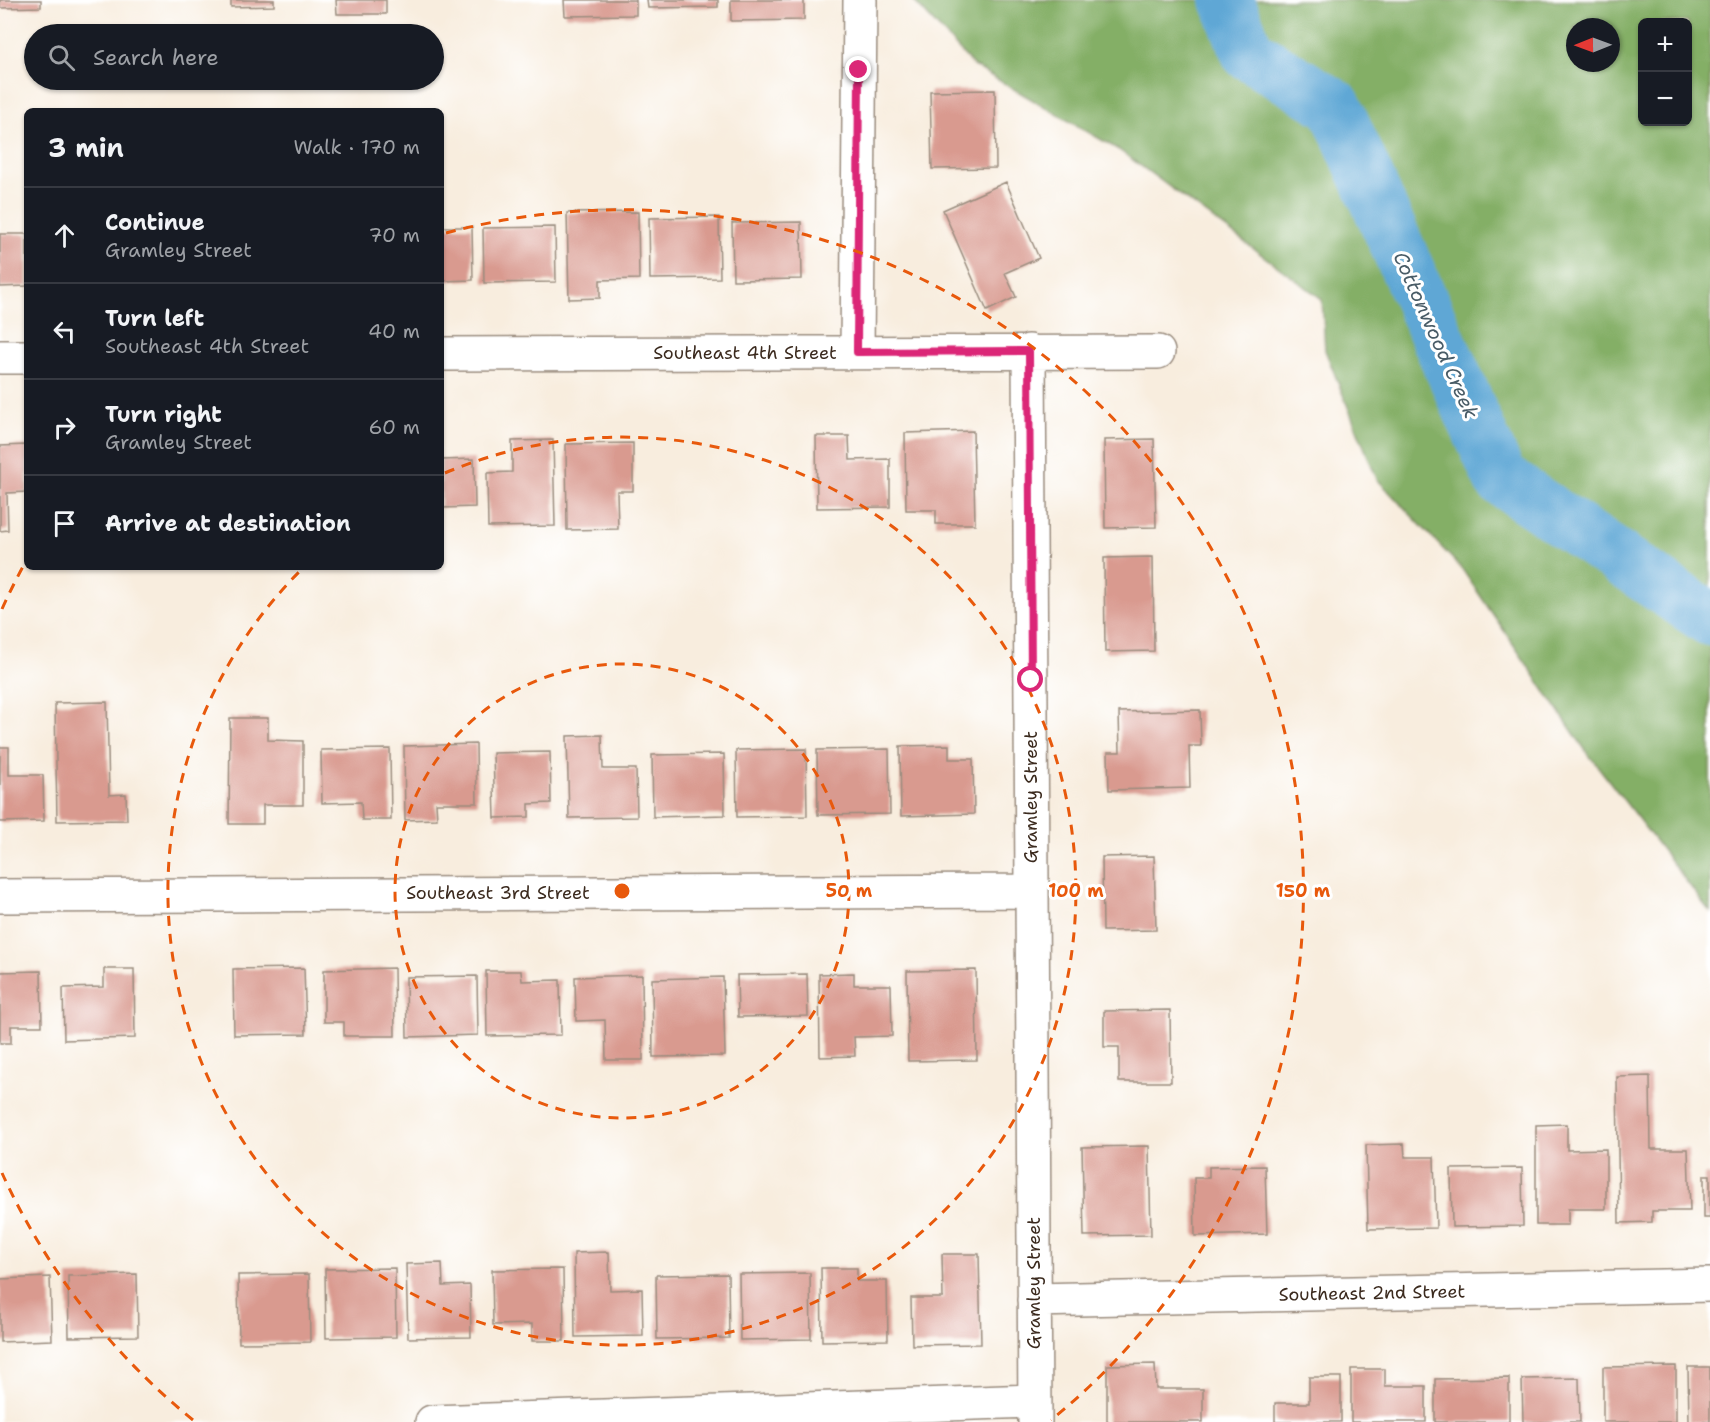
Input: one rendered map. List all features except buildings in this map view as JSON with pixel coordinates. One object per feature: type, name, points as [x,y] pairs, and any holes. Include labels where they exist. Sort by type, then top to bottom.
[{"type":"street","points":[[857,352],[860,0]]},
{"type":"street","name":"Gramley Street","points":[[1029,351],[1034,1412]]},
{"type":"street","name":"Southeast 4th Street","points":[[444,354],[1158,352]]},
{"type":"street","points":[[0,357],[24,357]]},
{"type":"street","name":"Southeast 3rd Street","points":[[0,896],[1032,891]]},
{"type":"street","name":"Southeast 2nd Street","points":[[1034,1300],[1710,1285]]},
{"type":"street","points":[[432,1422],[1034,1412]]},
{"type":"green space","points":[[913,0],[1710,0],[1710,912],[1586,751],[1462,569],[1377,479],[1325,350],[1322,299],[1119,150],[974,66]]},
{"type":"waterway","name":"Cottonwood Creek","points":[[1227,0],[1248,53],[1335,106],[1500,478],[1710,619]]},
{"type":"route","points":[[859,70],[857,352],[1029,351],[1031,680]]}]
